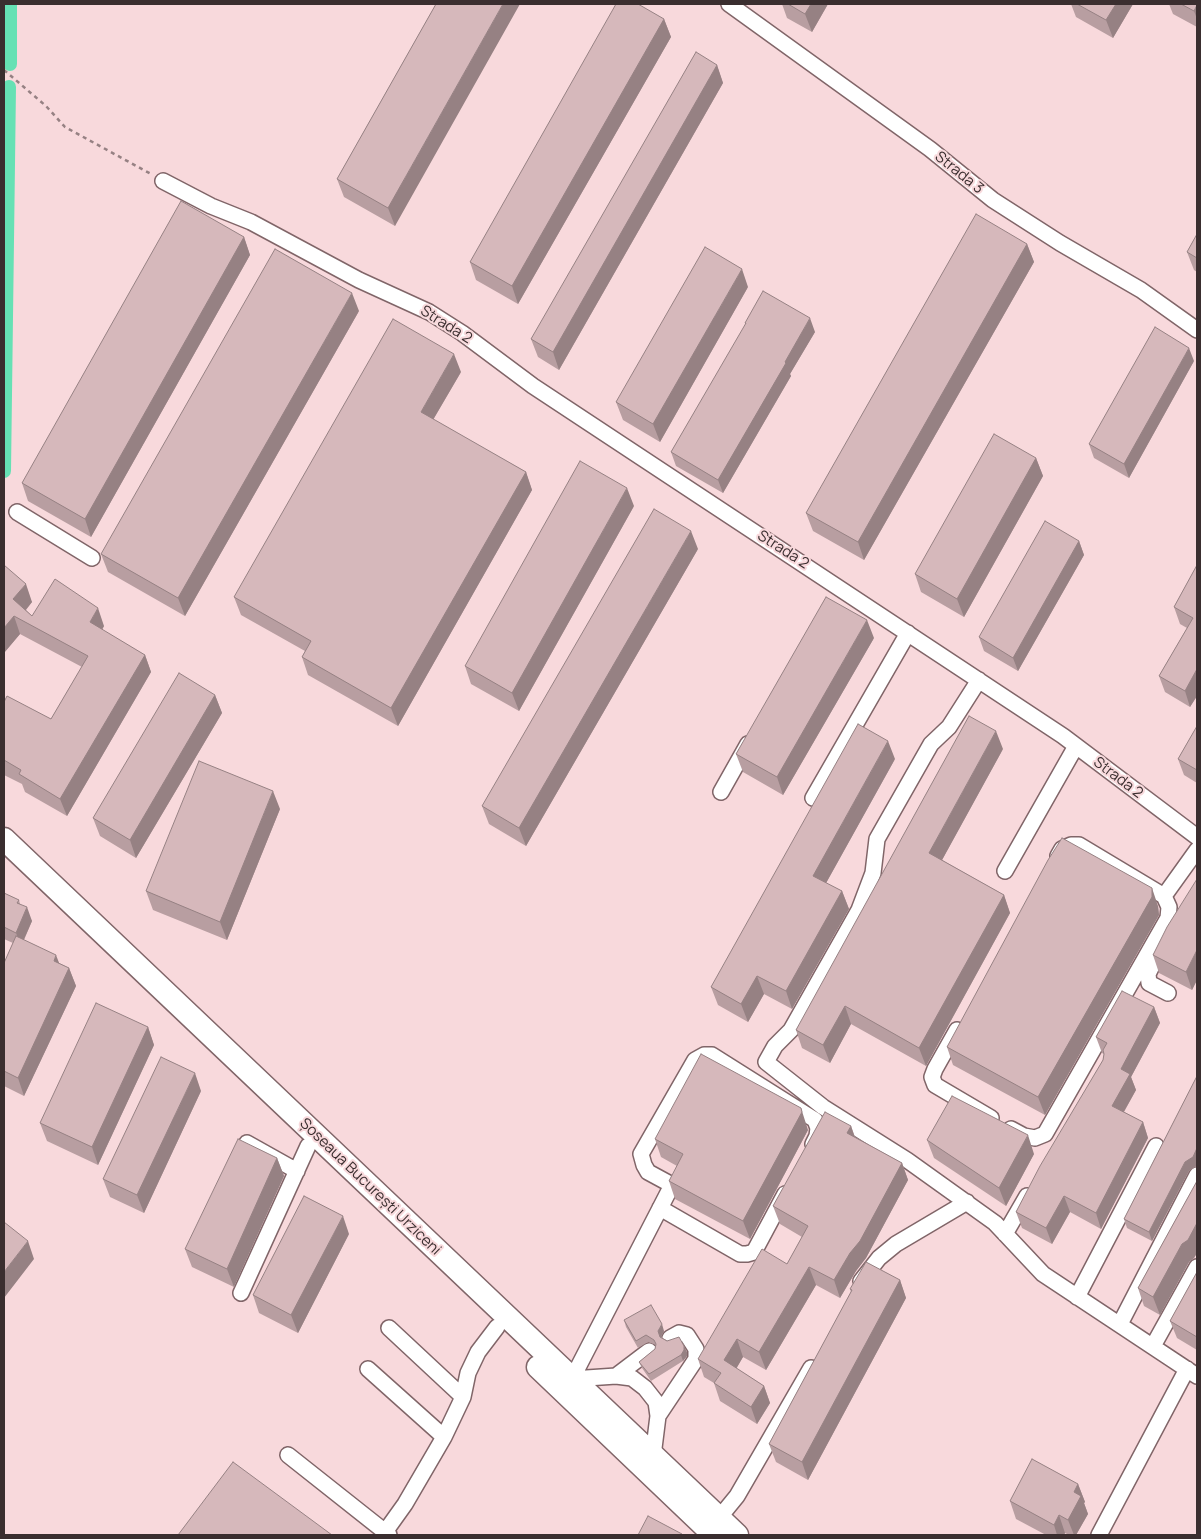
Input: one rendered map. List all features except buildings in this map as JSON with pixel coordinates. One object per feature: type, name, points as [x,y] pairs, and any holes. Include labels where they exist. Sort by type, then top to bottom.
[{"type":"highway","name":"Șoseaua București Urziceni","points":[[4,839],[653,1456],[717,1527]]},
{"type":"highway","name":"Șoseaua București Urziceni","points":[[4,858],[497,1326],[565,1394],[717,1527],[737,1535]]},
{"type":"lane","name":"Strada 3","points":[[729,4],[930,149],[993,200],[1060,244],[1141,290],[1197,330]]},
{"type":"lane","name":"Strada 2","points":[[163,181],[211,206],[251,222],[359,280],[429,312],[533,386],[1076,746],[1197,837]]},
{"type":"lane","points":[[17,512],[92,558]]},
{"type":"lane","points":[[826,602],[835,585]]},
{"type":"lane","points":[[813,798],[908,633]]},
{"type":"lane","points":[[978,680],[949,727],[931,744],[877,838],[873,873],[859,910],[792,1030],[775,1046],[766,1062],[823,1107],[907,1160],[995,1223],[1043,1274],[1192,1372],[1099,1535]]},
{"type":"lane","points":[[722,792],[754,731]]},
{"type":"lane","points":[[1004,871],[1076,746]]},
{"type":"lane","points":[[965,1017],[935,1069],[932,1077],[935,1085],[1024,1136],[1035,1138],[1045,1134],[1168,918],[1169,907],[1164,896],[1079,846],[1071,845],[1062,849],[1048,871]]},
{"type":"lane","points":[[1164,896],[1197,850]]},
{"type":"lane","points":[[1168,993],[1149,983],[1148,974],[1182,915]]},
{"type":"lane","points":[[572,1379],[672,1185],[648,1172],[644,1165],[642,1154],[695,1060],[704,1055],[712,1055],[815,1120],[818,1128],[817,1136],[808,1153]]},
{"type":"lane","points":[[247,1143],[297,1170]]},
{"type":"lane","points":[[241,1294],[308,1146]]},
{"type":"lane","points":[[1077,1297],[1156,1146]]},
{"type":"lane","points":[[1120,1324],[1197,1175]]},
{"type":"lane","points":[[660,1208],[740,1254],[747,1254],[754,1252],[794,1177]]},
{"type":"lane","points":[[1005,1234],[1036,1182]]},
{"type":"lane","points":[[852,1296],[864,1276],[879,1258],[896,1244],[967,1202]]},
{"type":"lane","points":[[1153,1346],[1197,1267]]},
{"type":"lane","points":[[288,1455],[387,1534],[444,1437],[464,1397],[468,1373],[478,1352],[497,1326]]},
{"type":"lane","points":[[389,1328],[464,1397]]},
{"type":"lane","points":[[658,1416],[696,1359],[696,1349],[687,1336],[679,1333],[670,1338]]},
{"type":"lane","points":[[616,1376],[649,1350]]},
{"type":"lane","points":[[717,1527],[819,1354]]},
{"type":"lane","points":[[368,1369],[444,1437]]},
{"type":"lane","points":[[572,1379],[616,1376],[632,1378],[645,1388],[656,1402],[658,1416],[653,1456]]},
{"type":"path","points":[[4,70],[46,106],[65,127],[163,181]]},
{"type":"waterway","points":[[10,4],[10,64]]},
{"type":"waterway","points":[[4,471],[9,87]]}]
